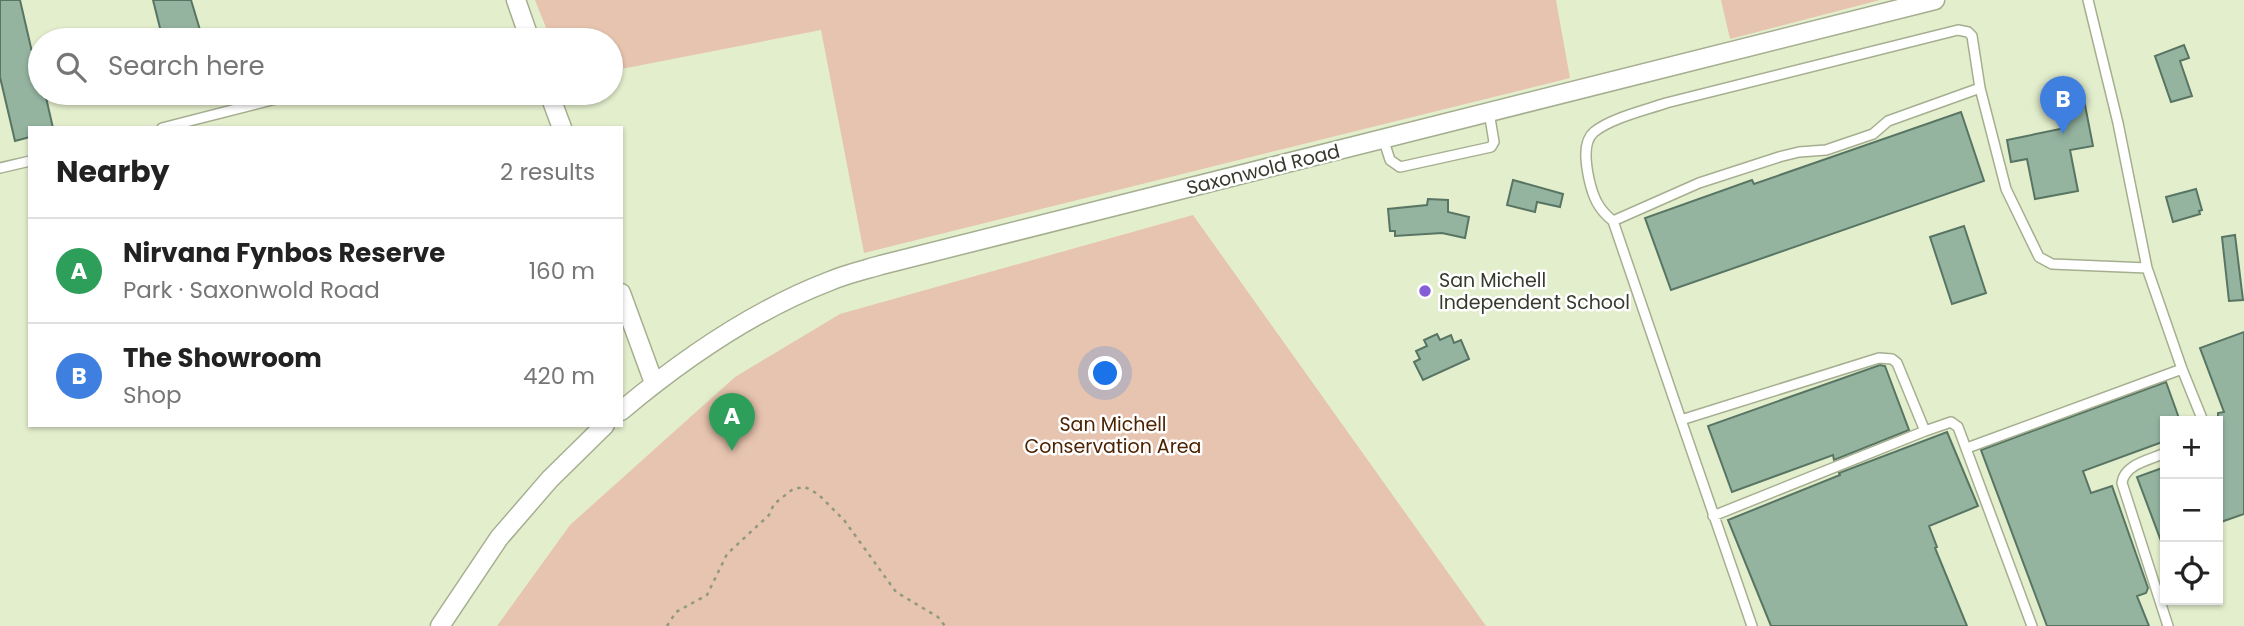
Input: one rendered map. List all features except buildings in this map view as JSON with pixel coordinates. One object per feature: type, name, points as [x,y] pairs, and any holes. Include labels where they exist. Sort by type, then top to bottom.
[{"type":"street","points":[[516,0],[526,28]]},
{"type":"street","name":"Saxonwold Road","points":[[623,409],[654,383],[721,338],[779,304],[830,281],[881,265],[1935,0]]},
{"type":"street","points":[[553,105],[561,126]]},
{"type":"street","points":[[623,298],[654,383]]},
{"type":"street","points":[[440,626],[499,538],[550,479],[602,427]]},
{"type":"lane","points":[[2088,0],[2118,123],[2147,268],[2201,416]]},
{"type":"lane","points":[[1752,626],[1613,221],[1599,209],[1593,196],[1586,159],[1593,132],[1667,103],[1958,30],[1968,32],[1972,36],[1980,88],[2006,189],[2039,257],[2052,264],[2147,268]]},
{"type":"lane","points":[[1613,221],[1711,180],[1779,157],[1807,150],[1826,150],[1873,134],[1888,121],[1980,88]]},
{"type":"lane","points":[[170,126],[252,105]]},
{"type":"lane","points":[[1383,138],[1390,160],[1400,167],[1491,147],[1494,142],[1489,112]]},
{"type":"lane","points":[[0,168],[28,161]]},
{"type":"lane","points":[[1681,420],[1879,358],[1892,359],[1897,363],[1925,431]]},
{"type":"lane","points":[[1967,448],[2182,369]]},
{"type":"lane","points":[[1713,516],[1951,422],[1955,424],[1967,448],[2032,626]]},
{"type":"lane","points":[[2160,455],[2131,468],[2123,477],[2122,483],[2168,626]]},
{"type":"path","points":[[667,626],[676,612],[707,595],[727,554],[769,515],[774,504],[793,489],[805,487],[830,504],[844,520],[896,592],[938,617],[945,626]]},
{"type":"green space","points":[[535,0],[1556,0],[1570,78],[864,253],[821,30],[623,69],[623,28],[546,28]]},
{"type":"green space","points":[[1721,0],[1880,0],[1730,39]]},
{"type":"green space","name":"San Michell Conservation Area","points":[[1193,215],[1486,626],[497,626],[570,525],[735,377],[840,314]]},
{"type":"place","name":"The Showroom","points":[[2063,134]]},
{"type":"place","name":"San Michell Independent School","points":[[1425,291]]},
{"type":"place","name":"Nirvana Fynbos Reserve","points":[[732,451]]}]
